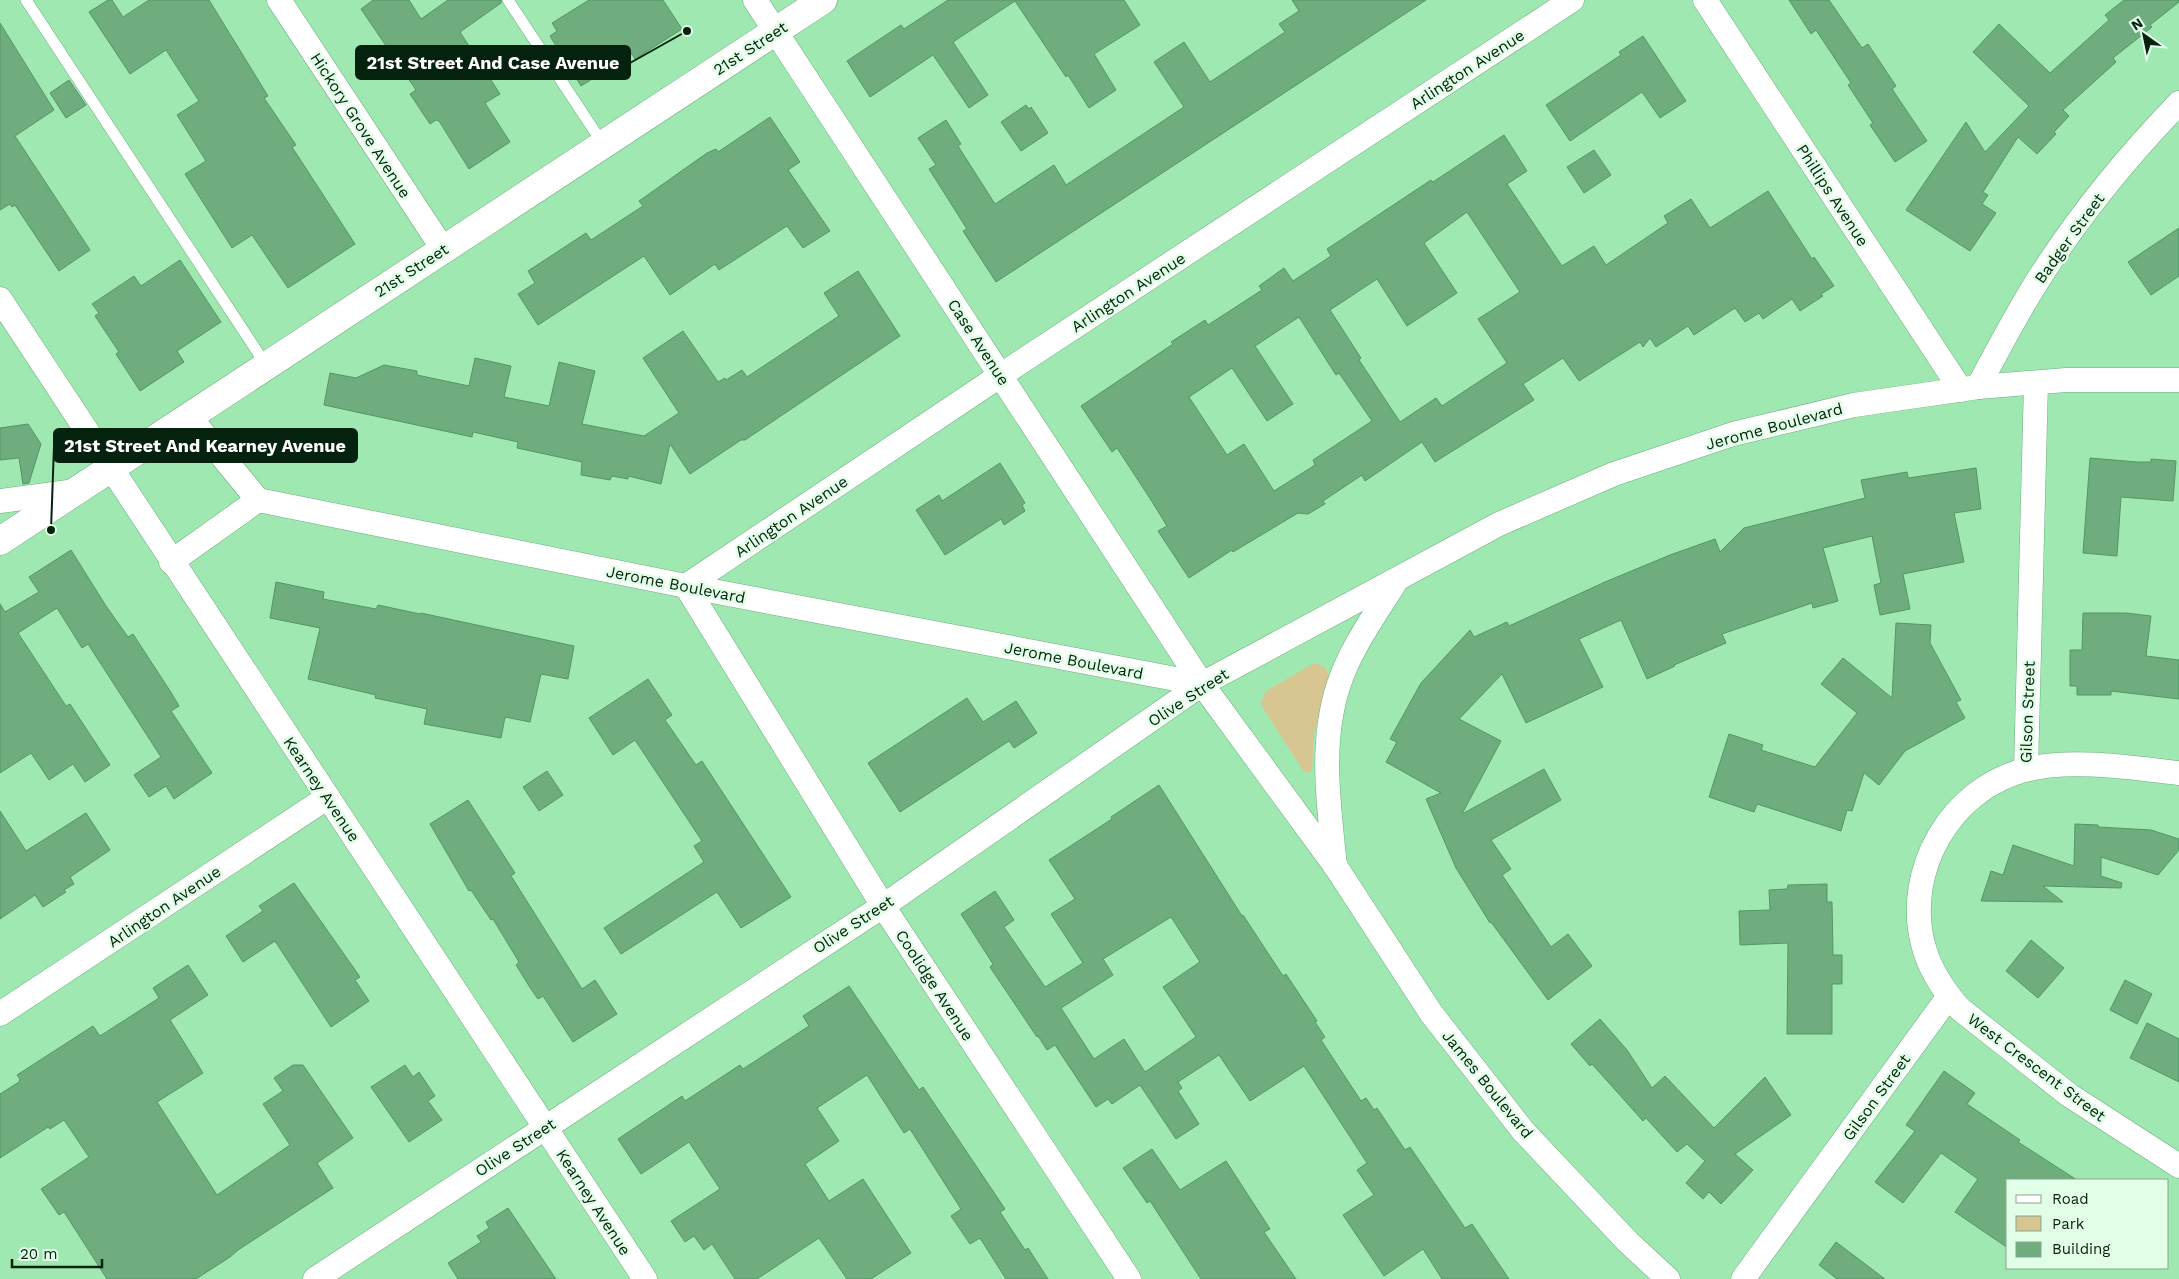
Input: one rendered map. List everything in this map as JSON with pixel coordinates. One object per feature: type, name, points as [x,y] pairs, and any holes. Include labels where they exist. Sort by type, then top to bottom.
[{"type":"street","name":"Hickory Grove Avenue","points":[[279,0],[443,249]]},
{"type":"street","name":"Case Avenue","points":[[755,0],[1202,684]]},
{"type":"street","name":"21st Street","points":[[0,541],[823,0]]},
{"type":"street","name":"Arlington Avenue","points":[[686,586],[1001,375],[1572,0]]},
{"type":"street","name":"Phillips Avenue","points":[[1705,0],[1969,388]]},
{"type":"street","name":"Badger Street","points":[[1969,388],[2030,292],[2086,211],[2148,135],[2179,103]]},
{"type":"street","name":"Kearney Avenue","points":[[0,299],[171,562],[645,1279]]},
{"type":"street","name":"Jerome Boulevard","points":[[1397,579],[1499,524],[1614,474],[1733,434],[1854,405],[1969,388],[2066,380],[2179,380]]},
{"type":"street","name":"Gilson Street","points":[[1744,1279],[1949,996],[1932,968],[1923,944],[1919,920],[1921,882],[1932,847],[1945,825],[1971,797],[1992,783],[2026,769],[2036,383]]},
{"type":"street","points":[[171,562],[258,500],[189,416]]},
{"type":"street","points":[[0,500],[76,490]]},
{"type":"street","name":"Jerome Boulevard","points":[[258,500],[686,586],[1202,684]]},
{"type":"street","name":"Olive Street","points":[[315,1279],[883,906],[1202,684],[1397,579]]},
{"type":"street","name":"James Boulevard","points":[[1336,867],[1328,793],[1327,756],[1330,719],[1339,683],[1354,649],[1397,579]]},
{"type":"street","name":"Coolidge Avenue","points":[[686,586],[883,906],[1129,1279]]},
{"type":"street","name":"James Boulevard","points":[[1202,684],[1336,867],[1431,1013],[1524,1132],[1628,1242],[1668,1279]]},
{"type":"street","points":[[2026,769],[2051,765],[2095,766],[2179,773]]},
{"type":"street","name":"Arlington Avenue","points":[[0,1014],[328,797]]},
{"type":"street","name":"West Crescent Street","points":[[1949,996],[1960,1009],[2069,1095],[2179,1166]]},
{"type":"lane","points":[[26,0],[266,365]]},
{"type":"lane","points":[[508,0],[603,144]]},
{"type":"green space","points":[[1314,663],[1325,667],[1329,677],[1314,734],[1312,771],[1307,773],[1303,770],[1264,710],[1261,702],[1266,691]]},
{"type":"building","points":[[108,0],[112,0],[123,17],[149,0],[209,0],[268,96],[264,98],[296,145],[292,147],[355,244],[288,288],[252,235],[232,248],[185,174],[206,161],[177,115],[199,101],[166,50],[130,74],[89,12]]},
{"type":"building","points":[[373,0],[409,0],[421,19],[448,0],[501,0],[501,3],[460,32],[500,94],[485,103],[510,142],[469,169],[439,121],[436,120],[430,124],[410,94],[416,90],[361,9]]},
{"type":"building","points":[[589,0],[663,0],[682,29],[635,59],[632,54],[581,86],[550,36],[557,31],[552,23]]},
{"type":"building","points":[[948,0],[1124,0],[1140,25],[1094,54],[1116,90],[1089,108],[1015,1],[953,42],[988,95],[969,108],[933,55],[870,97],[847,61],[901,25],[904,29]]},
{"type":"building","points":[[1292,0],[1426,0],[996,282],[963,231],[967,229],[929,169],[936,165],[918,138],[946,120],[961,144],[958,146],[995,204],[1054,165],[1066,185],[1184,107],[1154,62],[1184,42],[1210,82],[1285,32],[1279,24],[1299,11]]},
{"type":"building","points":[[1789,0],[1829,0],[1862,48],[1868,44],[1896,86],[1892,89],[1927,141],[1895,162],[1870,125],[1873,123],[1848,85],[1851,83],[1816,30],[1811,34]]},
{"type":"building","points":[[2124,0],[2179,0],[2179,2],[2150,25],[2152,27],[2113,58],[2116,62],[2063,110],[2069,116],[2054,132],[2056,134],[2037,154],[2018,137],[1983,192],[1988,195],[1982,204],[1996,213],[1970,251],[1906,210],[1966,122],[1985,152],[2029,106],[1973,52],[1999,24],[2050,73],[2109,20],[2105,15]]},
{"type":"building","points":[[0,23],[54,110],[15,136],[90,250],[59,271],[15,205],[12,207],[10,204],[0,210]]},
{"type":"building","points":[[1643,36],[1686,101],[1660,118],[1642,92],[1570,141],[1546,105],[1621,55],[1619,52]]},
{"type":"building","points":[[69,80],[86,105],[66,118],[50,93]]},
{"type":"building","points":[[1026,105],[1029,109],[1031,107],[1048,133],[1021,151],[1001,122]]},
{"type":"building","points":[[770,117],[800,162],[788,170],[830,231],[803,248],[787,226],[719,270],[715,264],[670,295],[644,256],[538,325],[518,294],[535,283],[528,271],[586,233],[591,240],[643,206],[639,201],[707,153],[716,149],[718,152]]},
{"type":"building","points":[[1504,135],[1527,171],[1507,184],[1562,266],[1594,246],[1606,265],[1668,223],[1664,216],[1691,199],[1710,228],[1768,191],[1812,259],[1814,257],[1834,286],[1821,294],[1823,296],[1800,311],[1792,299],[1763,319],[1759,313],[1745,322],[1735,308],[1694,335],[1688,326],[1656,347],[1650,338],[1643,347],[1640,342],[1579,381],[1563,358],[1523,384],[1534,400],[1435,462],[1422,442],[1365,481],[1362,475],[1323,501],[1325,504],[1308,514],[1298,513],[1233,552],[1232,550],[1189,578],[1158,531],[1167,526],[1151,500],[1117,448],[1112,452],[1081,406],[1205,320],[1208,325],[1262,290],[1259,286],[1284,268],[1293,281],[1331,256],[1327,249],[1431,180],[1433,182]],"holes":[[[1467,212],[1520,292],[1478,319],[1507,363],[1442,406],[1436,398],[1400,422],[1359,360],[1361,358],[1330,310],[1377,279],[1407,326],[1457,293],[1424,243]],[[1299,317],[1336,375],[1339,373],[1372,421],[1313,460],[1315,465],[1274,491],[1244,444],[1227,455],[1189,397],[1232,368],[1267,421],[1293,404],[1255,346]]]},
{"type":"building","points":[[1594,150],[1611,175],[1584,193],[1567,167]]},
{"type":"building","points":[[2179,228],[2179,276],[2151,295],[2128,262]]},
{"type":"building","points":[[180,260],[221,322],[177,351],[184,362],[140,391],[116,354],[119,352],[95,316],[99,313],[92,304],[134,276],[141,286]]},
{"type":"building","points":[[858,271],[900,336],[745,440],[741,440],[690,474],[670,444],[661,484],[628,476],[628,479],[612,476],[610,480],[581,475],[582,462],[517,448],[518,442],[473,432],[472,437],[324,405],[330,373],[356,378],[384,365],[417,371],[417,375],[469,386],[475,358],[511,366],[504,397],[549,406],[559,362],[595,371],[582,424],[644,436],[679,413],[643,358],[683,331],[718,382],[725,378],[726,380],[742,370],[747,377],[839,316],[824,293]]},
{"type":"building","points":[[28,424],[41,444],[29,483],[23,484],[19,458],[0,460],[0,428]]},
{"type":"building","points":[[2090,458],[2137,462],[2151,462],[2151,459],[2176,461],[2173,501],[2121,497],[2117,556],[2083,553]]},
{"type":"building","points":[[1000,463],[1025,503],[1022,505],[1025,511],[1004,525],[1001,519],[945,555],[916,510],[939,495],[942,501]]},
{"type":"building","points":[[1976,468],[1981,509],[1954,513],[1964,562],[1903,574],[1910,609],[1880,615],[1874,585],[1881,583],[1872,536],[1823,548],[1838,601],[1813,608],[1812,603],[1722,634],[1726,643],[1674,665],[1647,679],[1621,620],[1579,639],[1603,687],[1526,723],[1502,674],[1459,719],[1501,741],[1462,814],[1544,769],[1561,800],[1491,840],[1511,869],[1502,875],[1551,947],[1568,934],[1592,966],[1548,1000],[1490,923],[1456,868],[1426,799],[1441,793],[1386,762],[1397,742],[1390,739],[1421,683],[1470,630],[1474,637],[1507,622],[1509,626],[1605,582],[1715,539],[1720,552],[1744,528],[1865,498],[1861,480],[1907,472],[1908,478]]},
{"type":"building","points":[[71,550],[106,606],[128,637],[133,634],[172,694],[179,706],[171,711],[212,773],[174,799],[166,786],[149,797],[134,775],[161,757],[88,644],[82,648],[57,608],[18,633],[66,706],[70,704],[110,765],[85,782],[73,764],[49,780],[31,753],[0,773],[0,604],[5,612],[39,592],[29,577]]},
{"type":"building","points":[[276,582],[324,592],[323,599],[376,609],[378,605],[421,613],[574,646],[568,679],[541,674],[530,722],[505,717],[501,738],[424,724],[427,709],[375,698],[376,695],[308,679],[320,628],[270,618]]},
{"type":"building","points":[[2083,613],[2126,613],[2151,616],[2146,656],[2179,660],[2179,699],[2111,691],[2111,695],[2077,695],[2077,686],[2070,686],[2070,650],[2082,650]]},
{"type":"building","points":[[1896,623],[1931,625],[1930,643],[1961,700],[1956,702],[1965,718],[1905,751],[1879,785],[1864,773],[1852,811],[1847,810],[1841,831],[1757,804],[1754,812],[1709,797],[1729,734],[1763,745],[1761,750],[1815,767],[1857,713],[1821,684],[1843,658],[1892,698]]},
{"type":"building","points":[[648,679],[672,715],[665,720],[696,765],[702,761],[791,897],[741,928],[717,892],[621,954],[604,928],[704,862],[694,846],[702,841],[635,740],[613,755],[589,718]]},
{"type":"building","points":[[967,698],[983,722],[1016,701],[1037,733],[1014,748],[1009,741],[900,812],[868,763]]},
{"type":"building","points":[[547,771],[563,795],[539,811],[523,787]]},
{"type":"building","points":[[1159,785],[1242,916],[1283,976],[1286,974],[1317,1021],[1315,1022],[1325,1037],[1321,1040],[1361,1101],[1366,1098],[1374,1110],[1377,1108],[1405,1150],[1410,1147],[1465,1228],[1472,1224],[1509,1279],[1442,1279],[1423,1249],[1384,1276],[1343,1215],[1374,1195],[1357,1170],[1367,1163],[1304,1066],[1250,1101],[1219,1055],[1178,1082],[1182,1088],[1178,1091],[1199,1124],[1176,1139],[1140,1085],[1112,1104],[1108,1099],[1096,1107],[1055,1045],[1047,1050],[1037,1037],[990,967],[993,964],[961,914],[995,891],[1014,920],[1004,927],[1045,987],[1083,963],[1051,914],[1075,899],[1049,860],[1112,819],[1111,817]],"holes":[[[1171,917],[1200,962],[1163,987],[1196,1037],[1145,1072],[1124,1039],[1094,1059],[1061,1008],[1113,975],[1103,959]]]},
{"type":"building","points":[[468,800],[515,873],[511,876],[582,989],[595,980],[617,1014],[573,1042],[543,996],[538,999],[531,989],[516,965],[519,962],[493,919],[491,920],[471,890],[469,891],[430,824]]},
{"type":"building","points":[[0,811],[26,851],[86,813],[110,850],[70,877],[74,884],[64,890],[66,892],[43,907],[35,895],[0,919]]},
{"type":"building","points":[[2075,824],[2151,830],[2179,839],[2179,850],[2158,875],[2101,857],[2101,876],[2122,883],[2121,888],[2043,886],[2063,902],[1981,901],[1991,871],[2003,875],[2013,845],[2074,866]]},
{"type":"building","points":[[294,883],[360,977],[355,980],[369,1001],[331,1027],[275,941],[243,962],[226,936],[263,911],[259,906]]},
{"type":"building","points":[[1827,884],[1827,902],[1832,902],[1833,955],[1842,955],[1842,984],[1832,984],[1832,1034],[1787,1034],[1788,943],[1740,945],[1739,911],[1770,910],[1769,890],[1787,889],[1788,885]]},
{"type":"building","points":[[2031,940],[2064,968],[2038,998],[2006,971]]},
{"type":"building","points":[[188,965],[208,995],[170,1020],[203,1073],[157,1102],[217,1195],[290,1145],[263,1104],[283,1091],[274,1078],[293,1065],[303,1065],[353,1138],[317,1163],[333,1188],[196,1279],[107,1279],[64,1212],[59,1215],[41,1189],[89,1157],[64,1120],[50,1129],[48,1127],[0,1158],[0,1094],[19,1082],[20,1079],[17,1075],[93,1026],[100,1036],[159,998],[153,988]]},
{"type":"building","points":[[2125,980],[2152,994],[2137,1024],[2110,1010]]},
{"type":"building","points":[[849,986],[919,1090],[923,1087],[1005,1209],[1000,1212],[1025,1250],[1028,1248],[1048,1279],[1006,1279],[980,1238],[970,1244],[951,1216],[961,1209],[910,1129],[904,1133],[867,1075],[817,1108],[839,1141],[805,1164],[829,1201],[863,1179],[911,1253],[871,1279],[847,1279],[819,1238],[757,1279],[735,1279],[712,1244],[704,1250],[694,1236],[685,1242],[671,1221],[720,1189],[689,1142],[641,1174],[618,1139],[682,1096],[685,1101],[740,1065],[743,1069],[809,1026],[803,1016]]},
{"type":"building","points":[[1600,1019],[1627,1050],[1652,1088],[1665,1076],[1714,1128],[1765,1077],[1791,1115],[1735,1154],[1753,1170],[1721,1204],[1709,1192],[1703,1199],[1686,1183],[1705,1161],[1687,1144],[1677,1152],[1646,1118],[1643,1121],[1592,1064],[1590,1066],[1571,1044]]},
{"type":"building","points":[[2147,1023],[2179,1039],[2179,1082],[2130,1058]]},
{"type":"building","points":[[405,1065],[413,1077],[419,1072],[435,1096],[428,1101],[442,1120],[409,1142],[371,1087]]},
{"type":"building","points":[[1944,1071],[1975,1093],[1967,1104],[2020,1140],[2018,1142],[2075,1179],[2006,1179],[2006,1247],[1955,1212],[1978,1179],[1941,1153],[1903,1203],[1875,1182],[1915,1131],[1906,1125]]},
{"type":"building","points":[[1152,1149],[1180,1190],[1226,1161],[1270,1229],[1264,1232],[1296,1279],[1201,1279],[1150,1201],[1147,1203],[1123,1168]]},
{"type":"building","points":[[508,1208],[556,1279],[458,1279],[448,1263],[481,1242],[477,1236],[489,1228],[486,1222]]},
{"type":"building","points":[[1836,1242],[1885,1279],[1837,1279],[1819,1265]]},
{"type":"place","name":"21st Street And Case Avenue","points":[[687,31]]},
{"type":"place","name":"21st Street And Kearney Avenue","points":[[51,530]]}]
